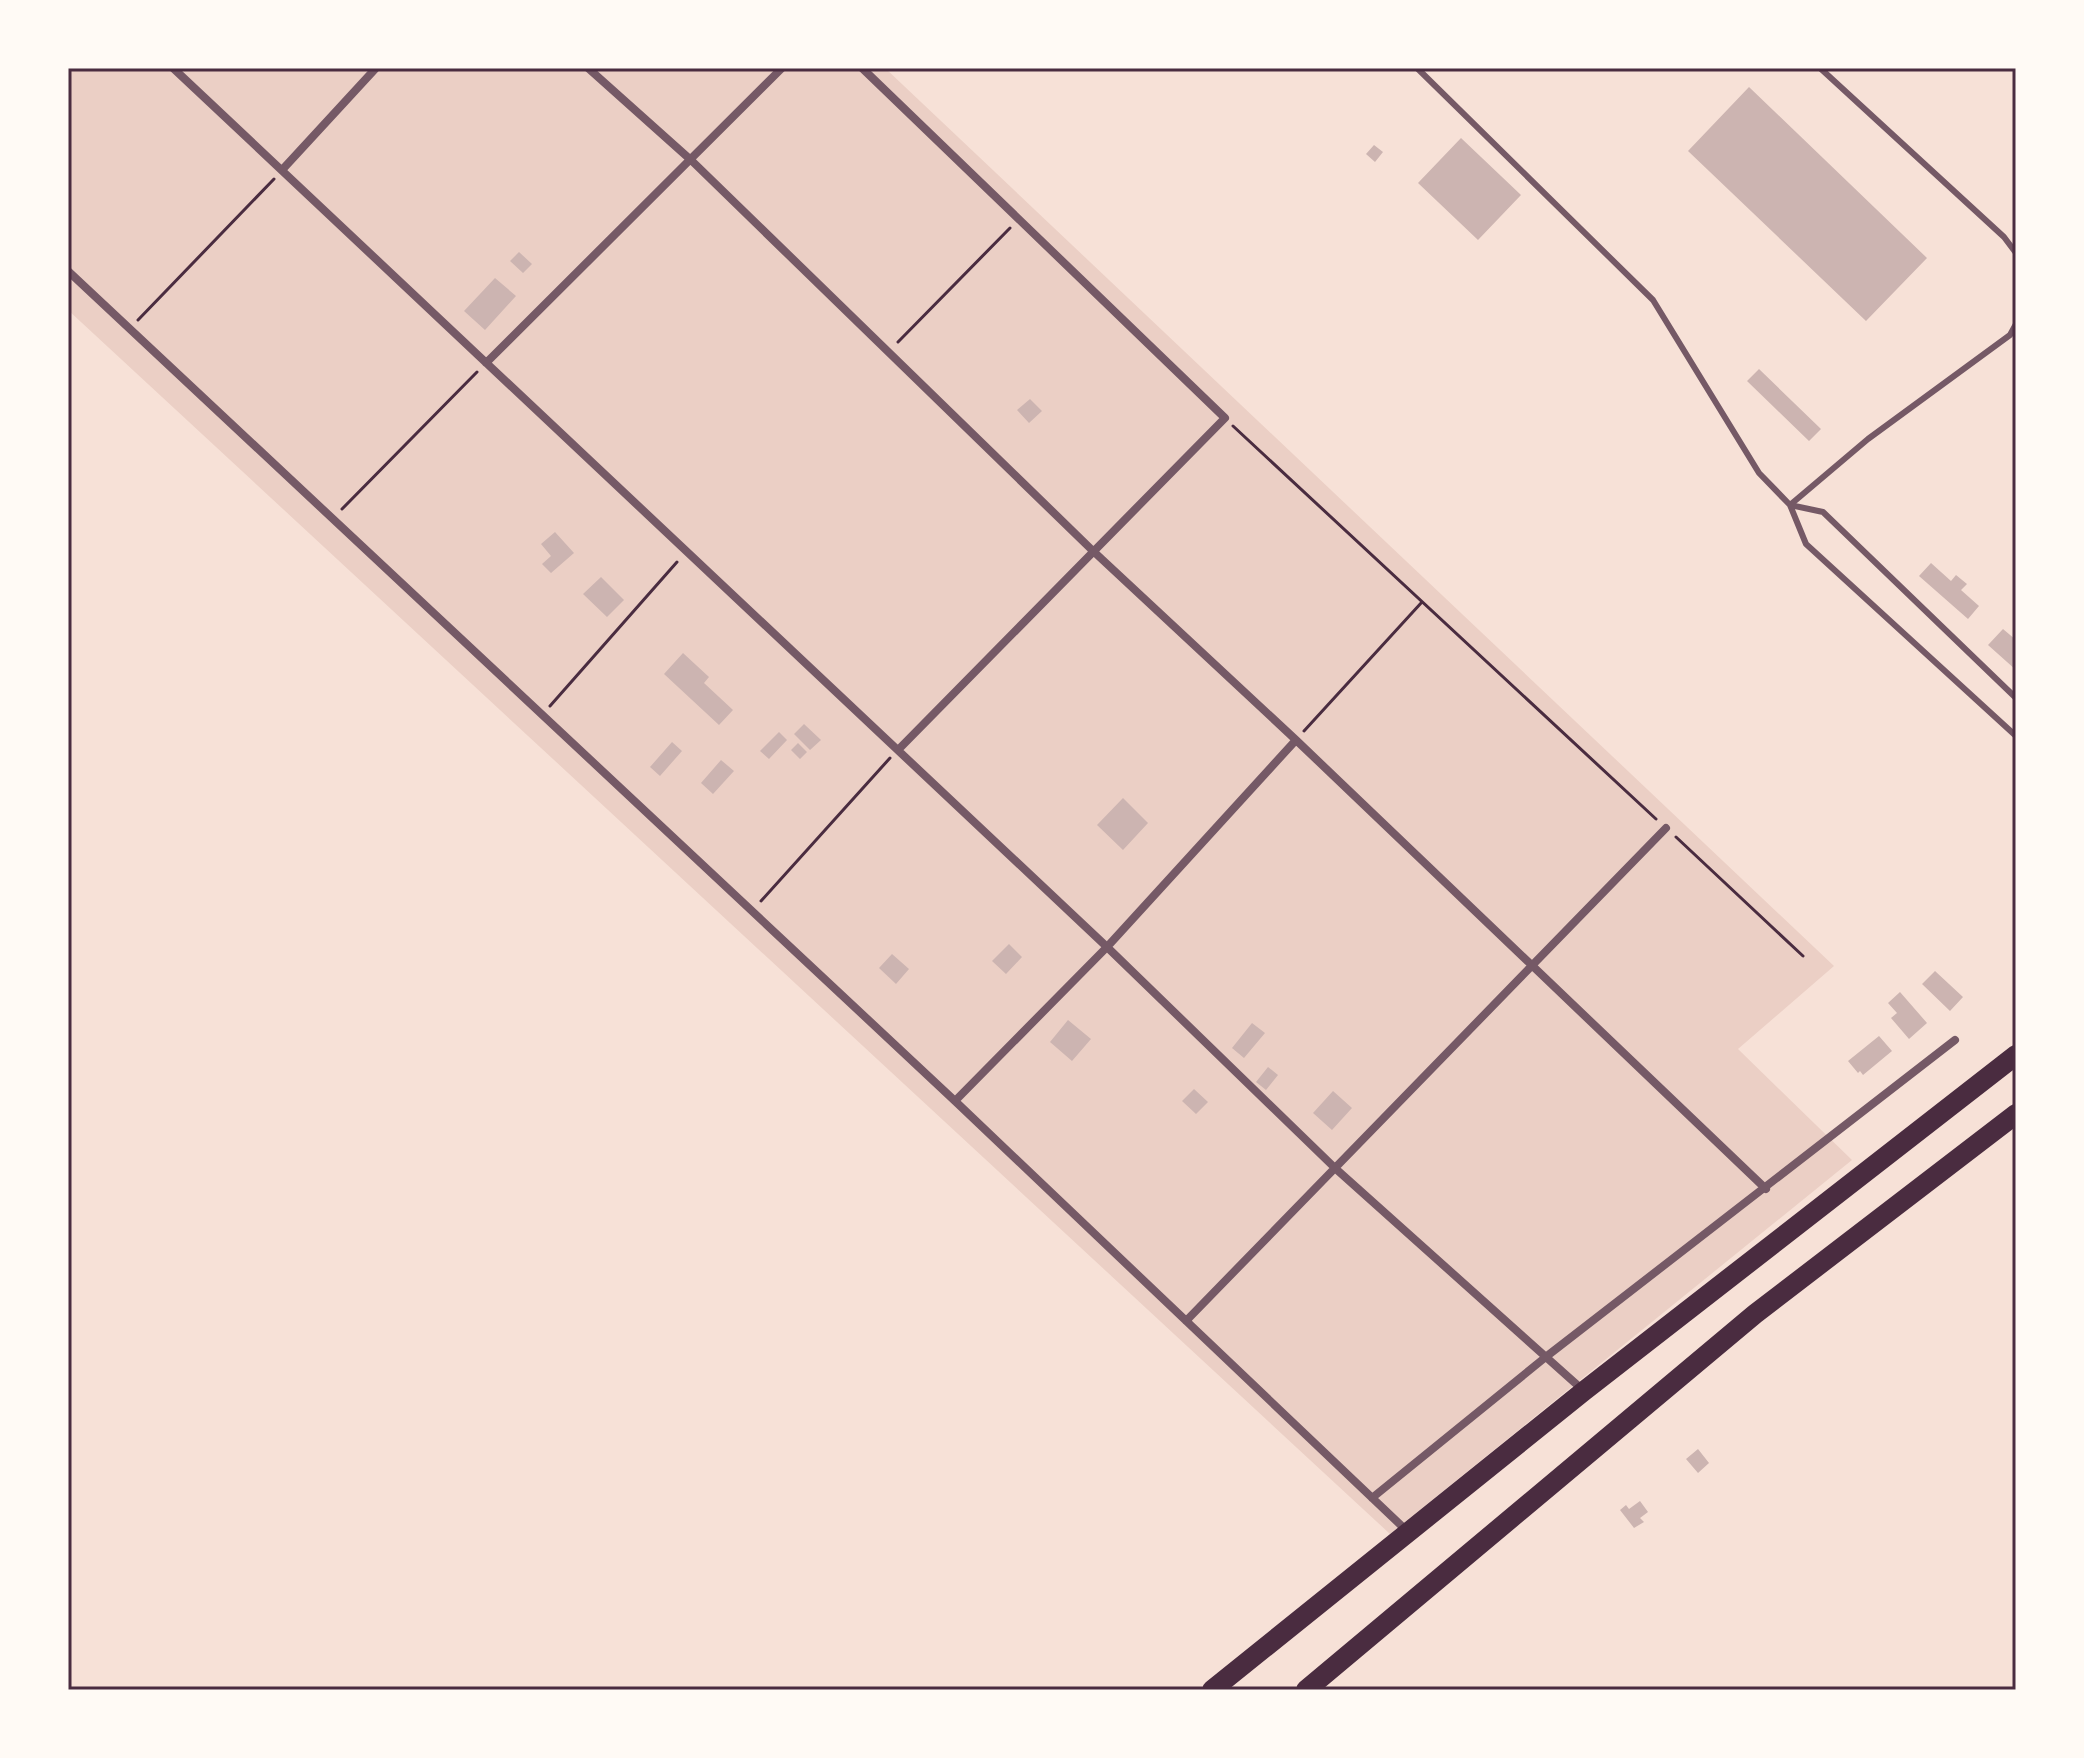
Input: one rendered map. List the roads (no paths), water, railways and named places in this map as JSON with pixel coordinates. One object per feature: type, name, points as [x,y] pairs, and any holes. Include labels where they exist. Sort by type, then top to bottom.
[{"type":"highway","points":[[1212,1690],[1584,1391],[2016,1055]]},
{"type":"highway","points":[[1306,1690],[1755,1314],[2016,1114]]},
{"type":"street","points":[[173,68],[1107,947],[1336,1169],[1584,1391]]},
{"type":"street","points":[[282,170],[376,68]]},
{"type":"street","points":[[588,68],[692,161],[1092,550],[1296,740],[1766,1189]]},
{"type":"street","points":[[486,363],[782,68]]},
{"type":"street","points":[[862,68],[1225,418],[898,750]]},
{"type":"street","points":[[68,271],[955,1101],[1408,1532]]},
{"type":"street","points":[[955,1101],[1107,947],[1296,740]]},
{"type":"street","points":[[1186,1321],[1666,828]]},
{"type":"street","points":[[1372,1498],[1547,1356],[1955,1040]]},
{"type":"lane","points":[[1417,68],[1653,300],[1759,473],[1790,505],[1806,544],[2016,736]]},
{"type":"lane","points":[[1820,68],[2004,237],[2016,253]]},
{"type":"lane","points":[[1790,505],[1868,439],[2010,335],[2016,324]]},
{"type":"lane","points":[[1790,505],[1823,512],[2016,698]]}]
